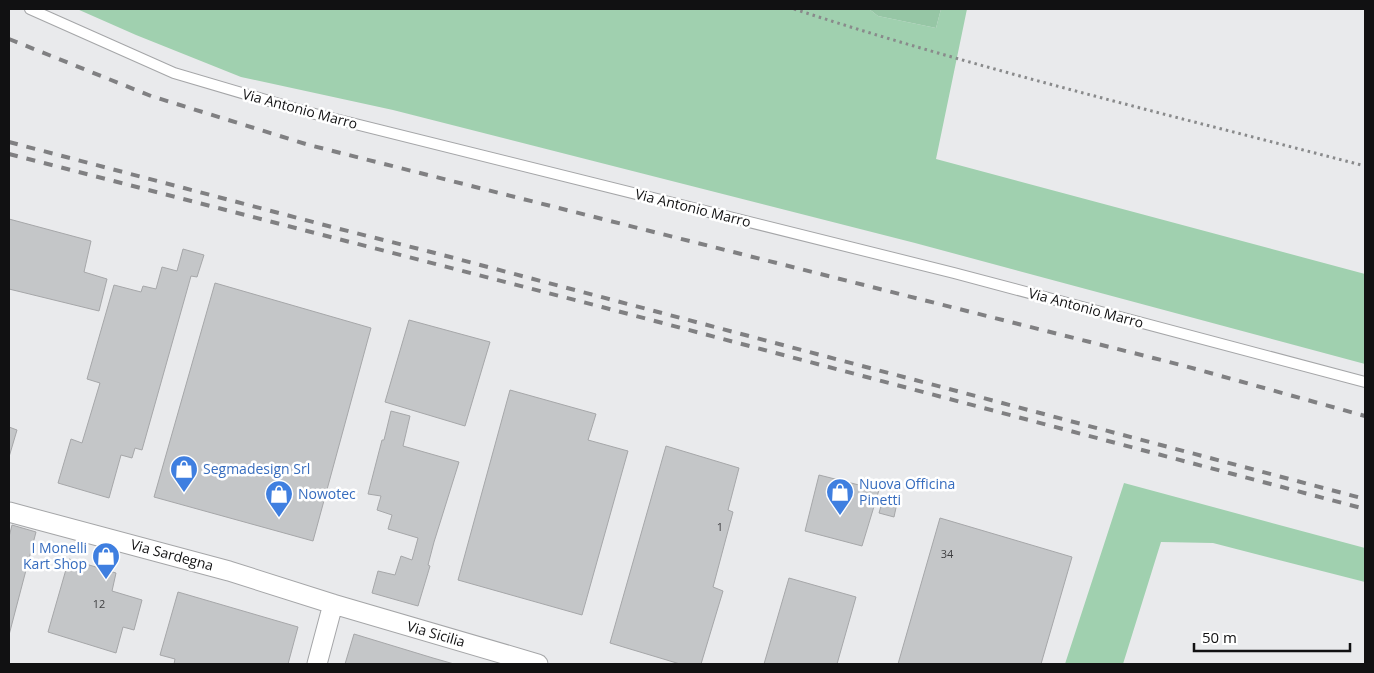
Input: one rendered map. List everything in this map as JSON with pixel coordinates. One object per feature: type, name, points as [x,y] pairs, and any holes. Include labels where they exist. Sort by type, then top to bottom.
[{"type":"street","name":"Via Sardegna","points":[[9,512],[220,568],[334,604]]},
{"type":"street","points":[[317,664],[334,604]]},
{"type":"street","name":"Via Sicilia","points":[[334,604],[538,664]]},
{"type":"lane","name":"Via Antonio Marro","points":[[30,9],[174,73],[303,111],[944,270],[1365,382]]},
{"type":"path","points":[[794,9],[858,30],[1023,76],[1365,166]]},
{"type":"green space","points":[[77,9],[869,9],[878,16],[936,28],[941,9],[967,9],[936,159],[1365,274],[1365,364],[915,243],[393,110],[241,77]]},
{"type":"green space","points":[[869,9],[941,9],[936,28],[878,16]]},
{"type":"green space","points":[[1124,483],[1365,548],[1365,582],[1213,543],[1161,542],[1123,664],[1065,664]]},
{"type":"building","points":[[9,219],[91,241],[84,272],[107,279],[99,311],[9,289]]},
{"type":"building","points":[[183,249],[204,255],[197,277],[191,276],[142,450],[135,448],[132,458],[121,455],[109,498],[58,483],[71,439],[82,443],[100,383],[87,379],[114,285],[141,292],[143,286],[156,289],[162,267],[177,271]]},
{"type":"building","points":[[215,283],[371,328],[313,541],[154,497]]},
{"type":"building","points":[[409,320],[490,342],[465,426],[385,402]]},
{"type":"building","points":[[510,390],[596,414],[588,440],[628,451],[582,615],[458,580]]},
{"type":"building","points":[[391,411],[410,416],[403,446],[459,462],[434,542],[428,565],[430,566],[418,606],[372,593],[378,571],[395,575],[401,556],[412,560],[418,538],[388,529],[392,515],[377,510],[381,496],[368,494]]},
{"type":"building","points":[[9,427],[17,430],[9,457]]},
{"type":"building","points":[[666,446],[739,468],[728,510],[733,512],[713,587],[723,591],[701,664],[680,664],[610,643]]},
{"type":"building","name":"Nuova Officina Pinetti","points":[[819,475],[879,490],[862,546],[805,531]]},
{"type":"building","points":[[883,499],[897,503],[894,517],[879,513]]},
{"type":"building","points":[[940,518],[1072,557],[1041,664],[898,664]]},
{"type":"building","points":[[12,525],[36,532],[9,635],[9,537]]},
{"type":"building","points":[[69,559],[116,573],[112,591],[142,600],[134,630],[123,627],[116,653],[48,632]]},
{"type":"building","points":[[789,578],[856,597],[837,664],[764,664]]},
{"type":"building","points":[[178,592],[298,627],[288,664],[174,664],[175,659],[160,655]]},
{"type":"building","points":[[354,634],[433,658],[454,664],[345,664]]},
{"type":"railway","points":[[9,39],[151,96],[309,145],[1185,366],[1365,416]]},
{"type":"railway","points":[[9,142],[1365,499]]},
{"type":"railway","points":[[9,154],[602,307],[1365,509]]},
{"type":"place","name":"Segmadesign Srl","points":[[184,493]]},
{"type":"place","name":"Nuova Officina Pinetti","points":[[840,516]]},
{"type":"place","name":"Nowotec","points":[[279,518]]},
{"type":"place","name":"I Monelli Kart Shop","points":[[106,580]]}]
